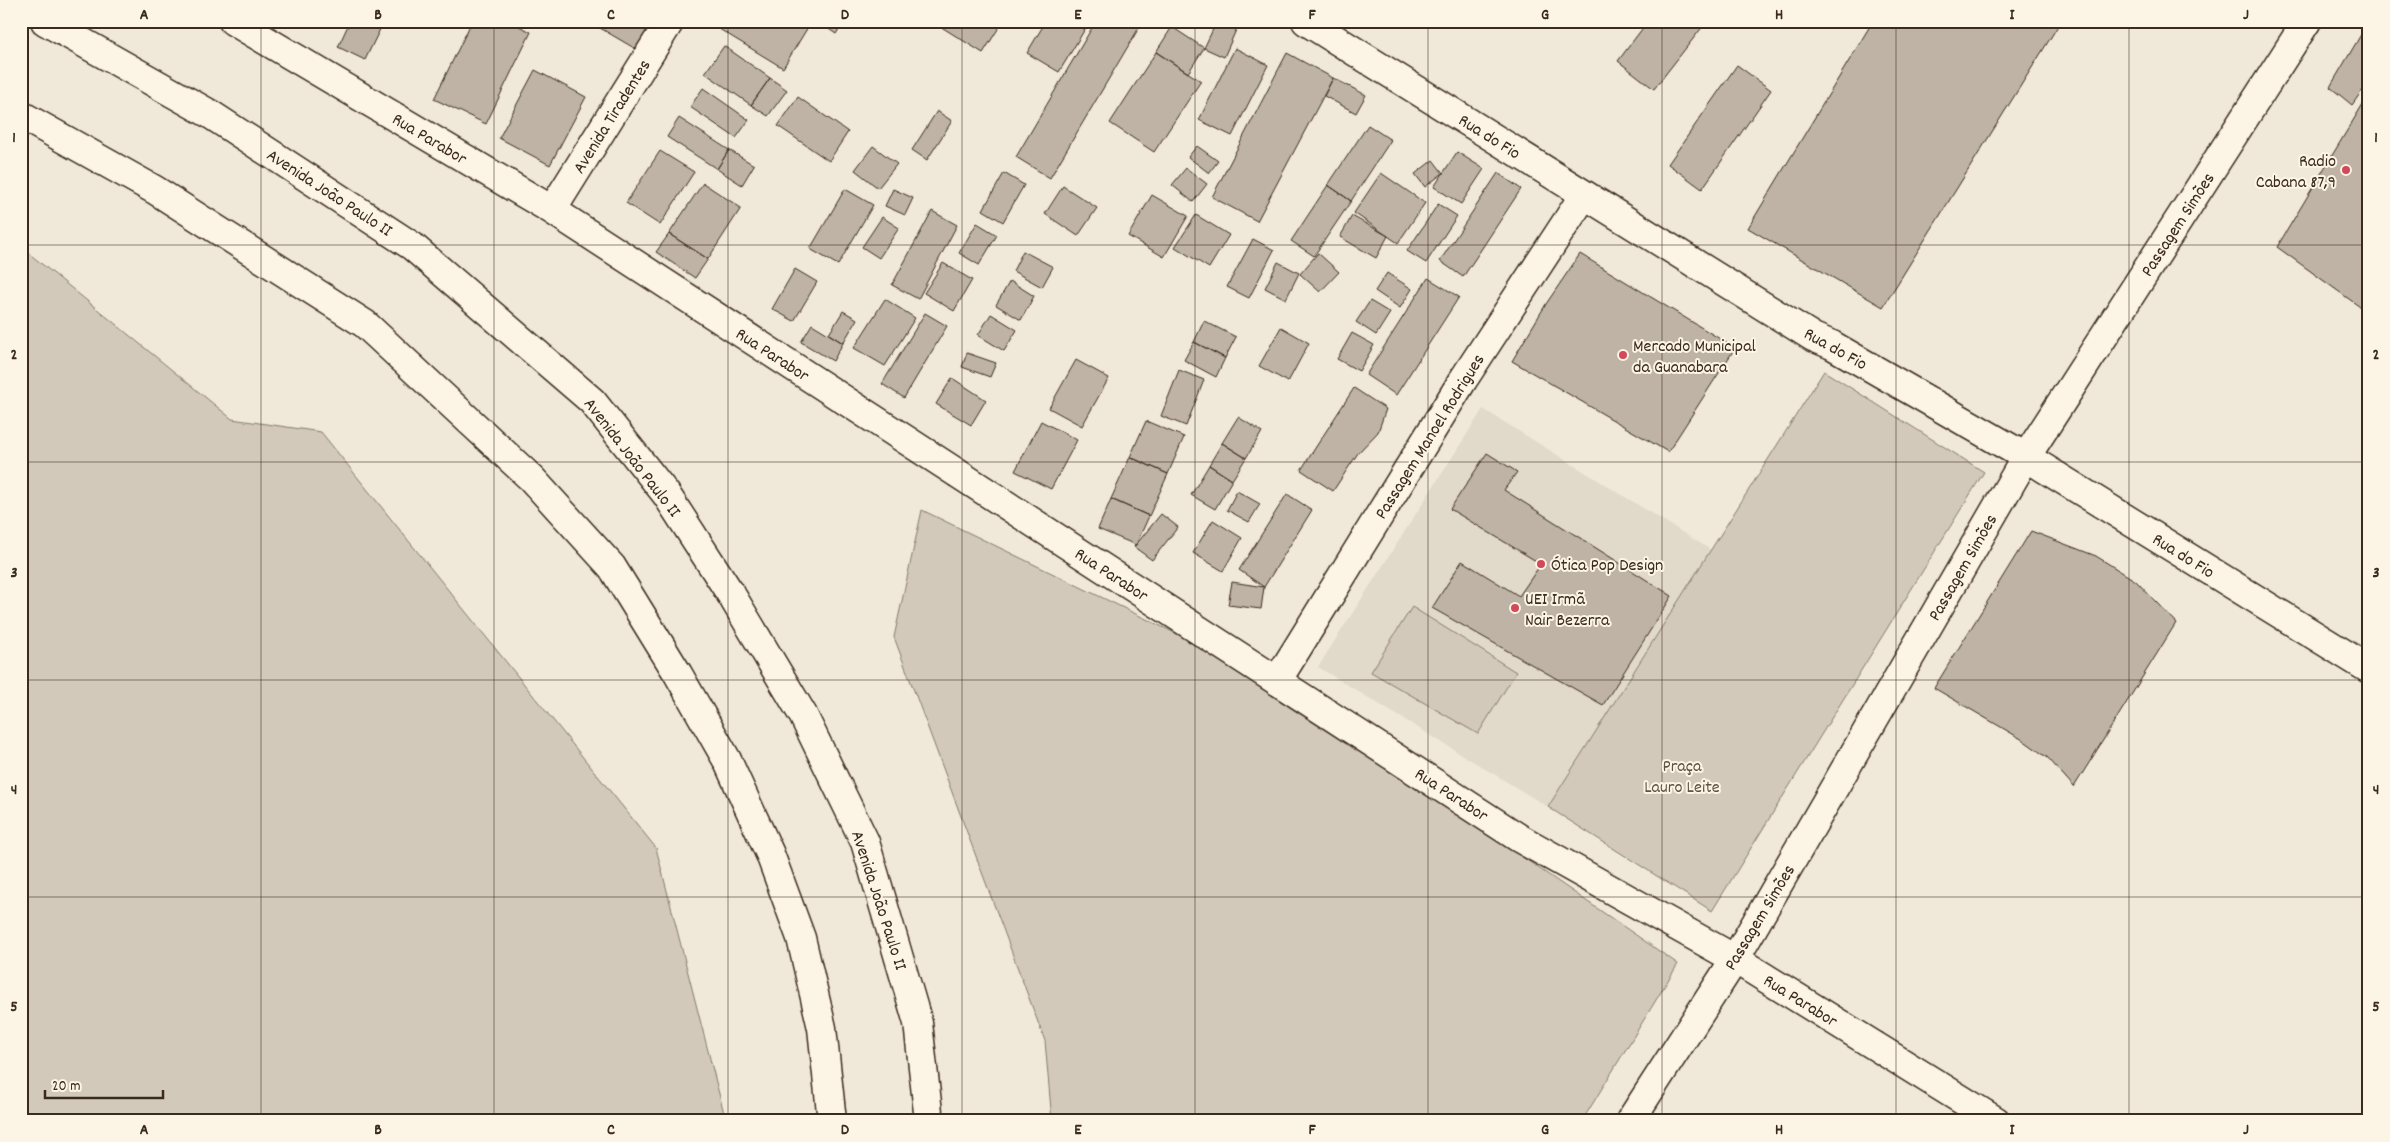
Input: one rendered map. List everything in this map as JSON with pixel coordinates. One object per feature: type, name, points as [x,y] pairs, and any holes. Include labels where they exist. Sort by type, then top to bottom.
[{"type":"street","name":"Avenida João Paulo II","points":[[44,21],[210,114],[412,246],[592,401],[666,494],[732,596],[803,715],[865,842],[918,1023],[930,1121]]},
{"type":"street","name":"Rua Parabor","points":[[233,21],[552,210],[1519,838],[1735,959],[1996,1121]]},
{"type":"street","name":"Avenida Tiradentes","points":[[552,210],[670,21]]},
{"type":"street","name":"Rua do Fio","points":[[1306,21],[1813,337],[1832,345],[2026,457],[2369,669]]},
{"type":"street","name":"Passagem Simões","points":[[1630,1121],[1735,959],[2026,457],[2307,21]]},
{"type":"street","points":[[21,115],[154,190],[365,324],[532,479],[612,567],[678,674],[727,760],[770,854],[801,938],[822,1028],[832,1121]]},
{"type":"street","name":"Passagem Manoel Rodrigues","points":[[1277,681],[1458,389],[1584,195]]},
{"type":"shaded area","name":"UEI Irmã Nair Bezerra","points":[[1483,409],[1711,550],[1548,807],[1318,667]]},
{"type":"green space","points":[[21,247],[232,419],[321,432],[656,848],[726,1121],[21,1121]]},
{"type":"green space","name":"Praça Lauro Leite","points":[[1824,371],[1984,472],[1712,911],[1548,807]]},
{"type":"green space","points":[[922,510],[1249,669],[1678,964],[1582,1121],[1052,1121],[1045,1041],[894,637]]},
{"type":"green space","points":[[1412,607],[1516,672],[1478,734],[1371,672]]},
{"type":"building","points":[[350,21],[384,21],[365,60],[338,47]]},
{"type":"building","points":[[472,21],[509,21],[531,32],[486,124],[434,99]]},
{"type":"building","points":[[588,21],[657,21],[641,52]]},
{"type":"building","points":[[706,21],[798,21],[808,27],[783,68]]},
{"type":"building","points":[[817,21],[844,21],[836,34]]},
{"type":"building","points":[[932,21],[947,21],[943,28]]},
{"type":"building","points":[[947,21],[1003,21],[983,53],[943,28]]},
{"type":"building","points":[[1046,21],[1072,21],[1085,29],[1059,72],[1027,53]]},
{"type":"building","points":[[1072,21],[1090,21],[1085,29]]},
{"type":"building","points":[[1096,21],[1143,21],[1050,178],[1016,157]]},
{"type":"building","points":[[1217,21],[1240,21],[1224,57],[1204,48]]},
{"type":"building","points":[[1648,21],[1707,21],[1654,89],[1618,61]]},
{"type":"building","points":[[1873,21],[2061,21],[1883,307],[1748,228]]},
{"type":"building","points":[[2369,21],[2369,81],[2352,105],[2330,87]]},
{"type":"building","points":[[1172,27],[1204,48],[1188,73],[1156,52]]},
{"type":"building","points":[[724,46],[770,78],[751,105],[705,73]]},
{"type":"building","points":[[1235,48],[1268,65],[1232,136],[1199,120]]},
{"type":"building","points":[[1156,52],[1201,81],[1154,152],[1110,123]]},
{"type":"building","points":[[1287,53],[1333,78],[1257,221],[1212,197]]},
{"type":"building","points":[[1737,65],[1771,90],[1702,189],[1668,164]]},
{"type":"building","points":[[535,70],[586,97],[550,165],[499,138]]},
{"type":"building","points":[[770,78],[787,90],[768,116],[751,105]]},
{"type":"building","points":[[1333,78],[1366,95],[1356,113],[1324,96]]},
{"type":"building","points":[[703,88],[749,120],[736,138],[690,107]]},
{"type":"building","name":"Radio Cabana 87,9","points":[[2369,94],[2369,309],[2367,312],[2277,247]]},
{"type":"building","points":[[798,97],[848,132],[829,161],[778,126]]},
{"type":"building","points":[[937,111],[952,121],[927,160],[912,150]]},
{"type":"building","points":[[679,118],[729,150],[717,169],[667,137]]},
{"type":"building","points":[[1368,125],[1391,140],[1351,201],[1328,185]]},
{"type":"building","points":[[873,146],[897,164],[878,188],[855,170]]},
{"type":"building","points":[[1197,146],[1218,161],[1209,173],[1188,157]]},
{"type":"building","points":[[729,150],[754,165],[742,185],[717,169]]},
{"type":"building","points":[[660,151],[694,172],[660,225],[626,203]]},
{"type":"building","points":[[1457,152],[1484,169],[1461,204],[1434,187]]},
{"type":"building","points":[[1433,160],[1443,173],[1425,187],[1415,174]]},
{"type":"building","points":[[1186,168],[1207,184],[1193,202],[1172,185]]},
{"type":"building","points":[[1004,173],[1024,185],[1003,222],[983,210]]},
{"type":"building","points":[[1381,173],[1425,203],[1398,243],[1354,213]]},
{"type":"building","points":[[1498,173],[1521,189],[1463,277],[1440,261]]},
{"type":"building","points":[[703,183],[741,208],[708,259],[669,234]]},
{"type":"building","points":[[1328,185],[1351,201],[1314,256],[1291,241]]},
{"type":"building","points":[[1063,186],[1097,208],[1078,236],[1045,214]]},
{"type":"building","points":[[845,189],[873,205],[838,265],[810,249]]},
{"type":"building","points":[[893,189],[913,198],[905,215],[885,206]]},
{"type":"building","points":[[1152,195],[1188,216],[1164,257],[1128,236]]},
{"type":"building","points":[[1438,204],[1457,216],[1426,263],[1407,251]]},
{"type":"building","points":[[932,211],[957,225],[918,299],[892,285]]},
{"type":"building","points":[[1196,215],[1229,235],[1209,268],[1175,247]]},
{"type":"building","points":[[1352,216],[1388,236],[1376,258],[1340,237]]},
{"type":"building","points":[[882,217],[899,228],[879,258],[862,247]]},
{"type":"building","points":[[977,223],[997,235],[979,265],[959,253]]},
{"type":"building","points":[[669,234],[708,259],[695,278],[656,252]]},
{"type":"building","points":[[1253,239],[1274,250],[1249,298],[1227,287]]},
{"type":"building","points":[[1023,251],[1053,267],[1042,287],[1013,271]]},
{"type":"building","points":[[1318,253],[1339,272],[1320,292],[1300,274]]},
{"type":"building","name":"Mercado Municipal da Guanabara","points":[[1580,254],[1735,348],[1668,452],[1512,361],[1546,304]]},
{"type":"building","points":[[1278,262],[1299,273],[1286,299],[1265,288]]},
{"type":"building","points":[[943,263],[972,280],[954,311],[924,293]]},
{"type":"building","points":[[795,269],[817,282],[794,321],[772,309]]},
{"type":"building","points":[[1387,273],[1412,289],[1400,308],[1375,291]]},
{"type":"building","points":[[1428,278],[1459,297],[1396,395],[1366,375]]},
{"type":"building","points":[[1010,281],[1034,296],[1021,320],[996,305]]},
{"type":"building","points":[[885,299],[915,318],[885,366],[854,348]]},
{"type":"building","points":[[1370,301],[1390,313],[1376,335],[1356,322]]},
{"type":"building","points":[[843,311],[857,319],[843,343],[829,334]]},
{"type":"building","points":[[925,313],[947,326],[904,398],[882,384]]},
{"type":"building","points":[[991,314],[1017,330],[1004,351],[978,335]]},
{"type":"building","points":[[1204,321],[1236,337],[1225,358],[1194,342]]},
{"type":"building","points":[[812,324],[843,343],[833,361],[801,342]]},
{"type":"building","points":[[1281,327],[1309,343],[1288,382],[1259,366]]},
{"type":"building","points":[[1352,333],[1374,345],[1359,371],[1337,359]]},
{"type":"building","points":[[1194,342],[1225,358],[1216,377],[1184,360]]},
{"type":"building","points":[[967,353],[996,363],[990,377],[962,367]]},
{"type":"building","points":[[1076,360],[1109,378],[1082,426],[1049,408]]},
{"type":"building","points":[[1179,370],[1204,380],[1186,426],[1161,416]]},
{"type":"building","points":[[952,378],[986,400],[971,425],[936,404]]},
{"type":"building","points":[[1354,388],[1386,409],[1378,432],[1358,453],[1333,491],[1301,470]]},
{"type":"building","points":[[1238,417],[1262,432],[1246,458],[1222,443]]},
{"type":"building","points":[[1041,421],[1077,440],[1051,489],[1015,471]]},
{"type":"building","points":[[1146,421],[1184,437],[1168,474],[1130,457]]},
{"type":"building","points":[[1222,443],[1246,458],[1232,480],[1209,465]]},
{"type":"building","name":"UEI Irmã Nair Bezerra","points":[[1487,453],[1517,472],[1504,490],[1672,596],[1603,705],[1432,608],[1462,561],[1519,596],[1541,564],[1450,509]]},
{"type":"building","points":[[1130,457],[1168,474],[1149,516],[1111,499]]},
{"type":"building","points":[[1209,465],[1232,480],[1215,509],[1191,495]]},
{"type":"building","points":[[1237,491],[1260,504],[1249,522],[1227,510]]},
{"type":"building","points":[[1287,494],[1312,510],[1264,587],[1239,570]]},
{"type":"building","points":[[1111,499],[1149,516],[1136,545],[1098,529]]},
{"type":"building","points":[[1161,514],[1178,527],[1152,560],[1134,547]]},
{"type":"building","points":[[1213,520],[1242,538],[1223,571],[1193,553]]},
{"type":"building","points":[[2031,531],[2096,556],[2136,581],[2176,623],[2074,787],[2048,758],[2023,740],[1934,688]]},
{"type":"building","points":[[1232,582],[1264,587],[1261,609],[1228,605]]},
{"type":"place","name":"Radio Cabana 87,9","points":[[2346,170]]},
{"type":"place","name":"Mercado Municipal da Guanabara","points":[[1623,355]]},
{"type":"place","name":"Ótica Pop Design","points":[[1541,564]]},
{"type":"place","name":"UEI Irmã Nair Bezerra","points":[[1515,608]]}]
